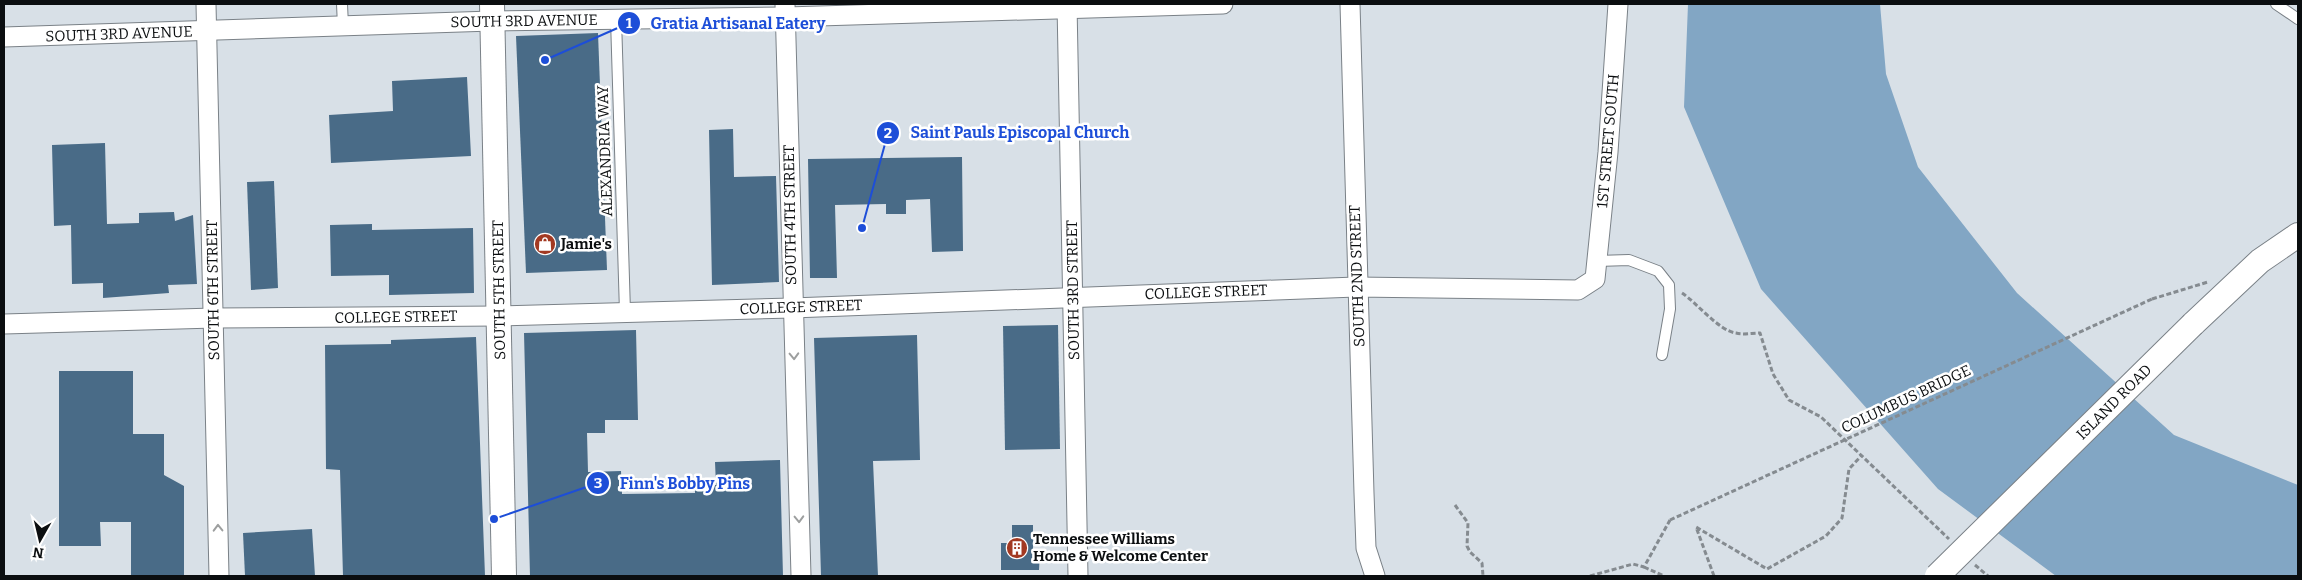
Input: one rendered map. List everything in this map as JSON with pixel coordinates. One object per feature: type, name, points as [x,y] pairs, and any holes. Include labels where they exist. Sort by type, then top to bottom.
[{"type":"street","name":"SOUTH 6TH STREET","points":[[206,4],[219,576]]},
{"type":"street","name":"SOUTH 3RD AVENUE","points":[[4,37],[343,26],[492,12],[616,19],[785,10],[1223,4]]},
{"type":"street","name":"SOUTH 2ND STREET","points":[[1350,4],[1356,287],[1366,548],[1374,576]]},
{"type":"street","name":"1ST STREET SOUTH","points":[[1596,270],[1618,4]]},
{"type":"street","name":"SOUTH 3RD STREET","points":[[1067,6],[1078,576]]},
{"type":"street","name":"SOUTH 4TH STREET","points":[[785,10],[801,576]]},
{"type":"street","name":"SOUTH 5TH STREET","points":[[492,12],[500,316],[504,576]]},
{"type":"street","name":"ISLAND ROAD","points":[[1937,576],[2193,324],[2260,261],[2298,235]]},
{"type":"street","name":"COLLEGE STREET","points":[[4,324],[214,318],[500,316],[792,308],[1073,296],[1356,287],[1578,290],[1596,270]]},
{"type":"street","name":"SOUTH 2ND STREET","points":[[1365,576],[1364,553],[1366,548]]},
{"type":"lane","points":[[342,4],[343,26]]},
{"type":"lane","points":[[2276,4],[2298,19]]},
{"type":"lane","name":"ALEXANDRIA WAY","points":[[616,19],[626,312]]},
{"type":"lane","points":[[1596,270],[1629,260],[1658,271],[1669,285],[1670,310],[1662,355]]},
{"type":"path","name":"COLUMBUS BRIDGE","points":[[1644,567],[1670,520],[2152,299],[2216,279]]},
{"type":"path","points":[[1669,285],[1695,302],[1713,320],[1734,333],[1760,333],[1773,374],[1789,400],[1821,418],[1952,542]]},
{"type":"path","points":[[1714,576],[1696,527],[1767,569],[1826,536],[1842,518],[1849,469],[1862,455]]},
{"type":"path","points":[[1455,505],[1466,518],[1467,546],[1470,552],[1482,562],[1483,576]]},
{"type":"path","points":[[1973,562],[1988,576]]},
{"type":"path","points":[[1590,576],[1633,564],[1664,576]]},
{"type":"water","points":[[1688,4],[1880,4],[1886,74],[1918,167],[2017,293],[2174,435],[2298,485],[2298,576],[2056,576],[1938,489],[1761,289],[1684,107]]},
{"type":"building","points":[[598,33],[607,270],[526,273],[516,36]]},
{"type":"building","points":[[467,77],[471,156],[331,163],[329,115],[393,111],[392,81]]},
{"type":"building","points":[[733,129],[734,177],[776,176],[779,282],[712,285],[709,130]]},
{"type":"building","points":[[105,143],[107,224],[139,223],[139,213],[174,212],[175,221],[193,215],[197,284],[168,285],[169,293],[103,298],[103,283],[72,284],[71,225],[54,226],[52,145]]},
{"type":"building","points":[[962,157],[963,251],[932,252],[930,199],[906,200],[906,214],[886,214],[886,204],[835,205],[837,278],[810,278],[808,159]]},
{"type":"building","points":[[274,181],[278,288],[251,290],[247,182]]},
{"type":"building","points":[[372,224],[372,230],[473,228],[474,293],[389,295],[389,275],[331,276],[330,225]]},
{"type":"building","points":[[1058,325],[1060,449],[1005,450],[1003,326]]},
{"type":"building","points":[[636,330],[638,420],[605,420],[605,433],[587,433],[588,472],[621,471],[622,494],[695,493],[695,486],[716,485],[715,462],[780,460],[783,576],[530,576],[524,333]]},
{"type":"building","points":[[917,335],[920,460],[873,461],[878,576],[821,576],[814,338]]},
{"type":"building","points":[[476,337],[485,576],[343,576],[340,470],[326,469],[325,345],[391,344],[391,340]]},
{"type":"building","points":[[59,371],[133,371],[133,434],[164,434],[164,475],[184,486],[184,576],[131,576],[131,522],[100,522],[101,546],[59,546]]},
{"type":"building","name":"Tennessee Williams Home & Welcome Center","points":[[1012,525],[1033,525],[1033,552],[1040,552],[1039,570],[1001,570],[1001,543],[1012,543]]},
{"type":"building","points":[[312,529],[315,576],[245,576],[243,533]]},
{"type":"place","name":"Gratia Artisanal Eatery","points":[[545,60]]},
{"type":"place","name":"Saint Pauls Episcopal Church","points":[[862,228]]},
{"type":"place","name":"Jamie's","points":[[545,244]]},
{"type":"place","name":"Finn's Bobby Pins","points":[[494,519]]},
{"type":"place","name":"Tennessee Williams Home & Welcome Center","points":[[1017,548]]}]
